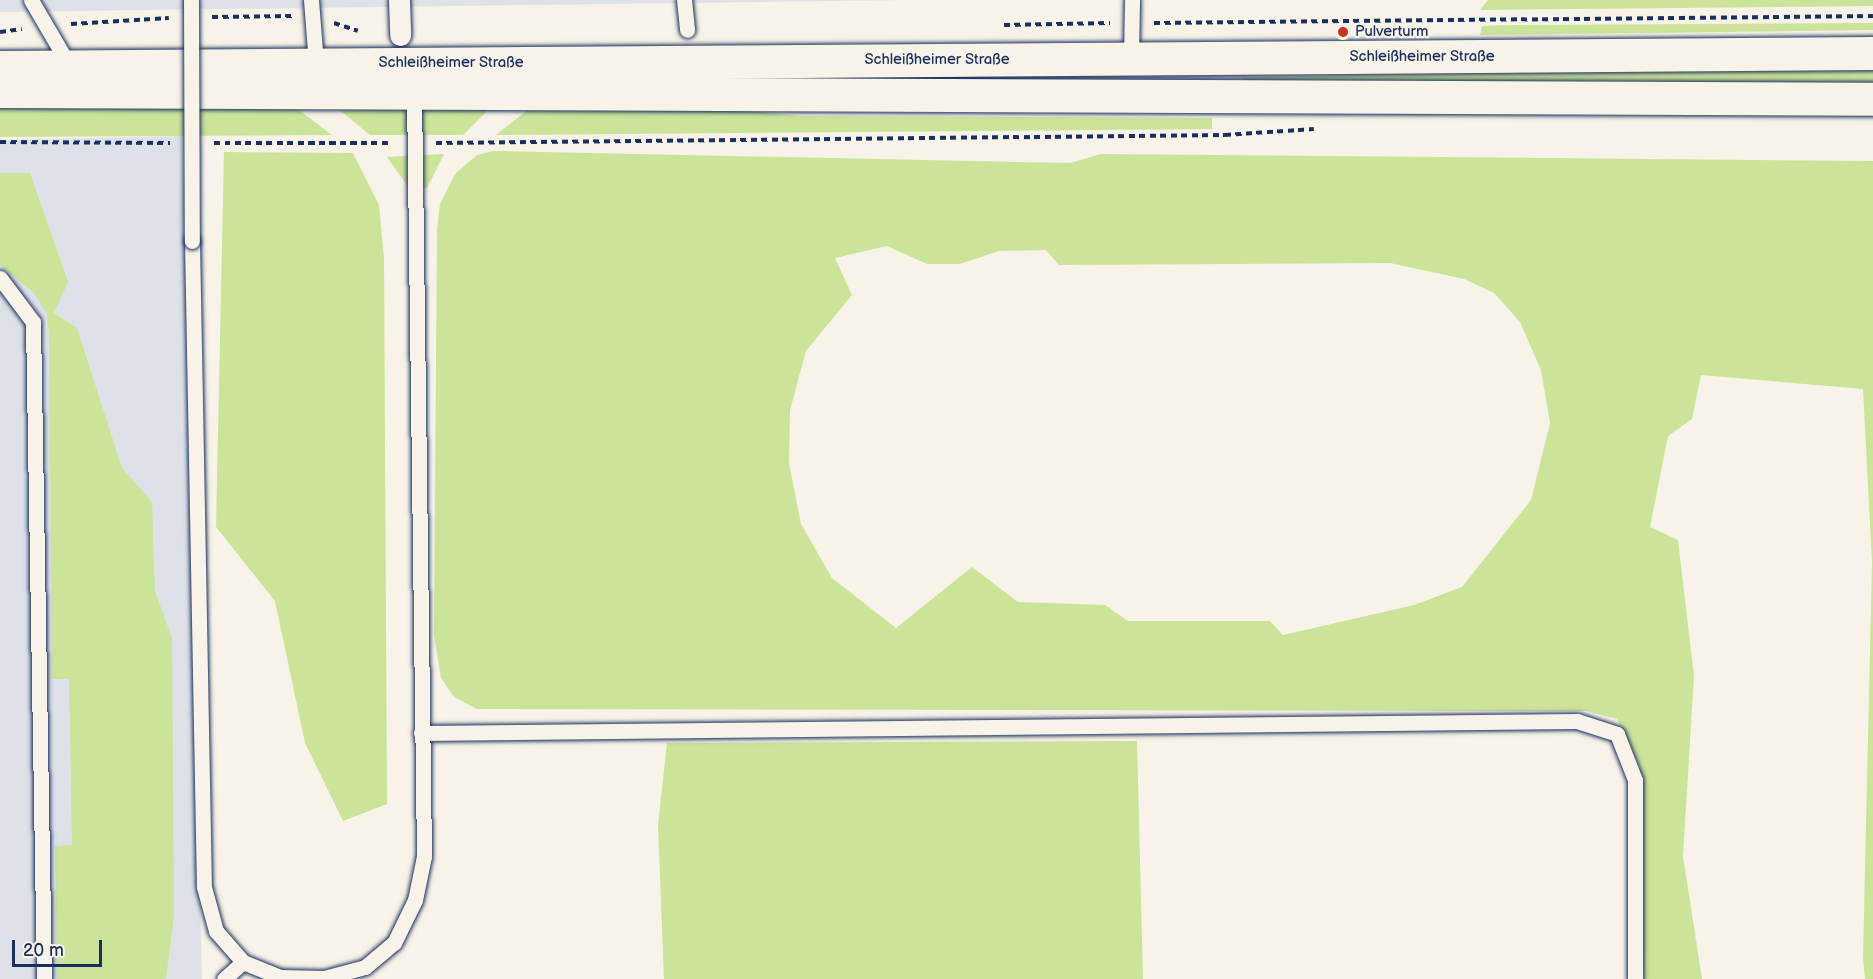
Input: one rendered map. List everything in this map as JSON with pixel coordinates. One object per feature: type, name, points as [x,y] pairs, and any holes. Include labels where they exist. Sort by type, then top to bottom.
[{"type":"main road","name":"Schleißheimer Straße","points":[[0,67],[1873,53]]},
{"type":"main road","name":"Schleißheimer Straße","points":[[0,91],[1873,99]]},
{"type":"street","points":[[399,0],[400,35]]},
{"type":"lane","points":[[32,0],[44,26],[69,65]]},
{"type":"lane","points":[[192,0],[192,241],[204,886],[216,930],[243,962],[279,977],[324,978],[365,967],[394,943],[415,900],[424,856],[414,92]]},
{"type":"lane","points":[[311,0],[316,63]]},
{"type":"lane","points":[[684,0],[687,30]]},
{"type":"lane","points":[[1131,58],[1132,0]]},
{"type":"lane","points":[[0,278],[33,322],[44,979]]},
{"type":"lane","points":[[421,733],[1577,721],[1617,734],[1635,780],[1635,979]]},
{"type":"lane","points":[[224,979],[243,962]]},
{"type":"path","points":[[991,25],[1379,17],[1873,16]]},
{"type":"path","points":[[208,17],[314,17],[377,36],[400,35]]},
{"type":"path","points":[[1379,17],[1379,27]]},
{"type":"path","points":[[0,32],[44,26],[176,18]]},
{"type":"path","points":[[1240,129],[1240,135]]},
{"type":"path","points":[[201,143],[1240,135],[1314,131]]},
{"type":"path","points":[[0,142],[177,143]]},
{"type":"shaded area","points":[[0,0],[910,0],[0,12]]},
{"type":"shaded area","points":[[182,136],[202,979],[0,979],[0,140]]},
{"type":"green space","points":[[1488,0],[1873,0],[1873,6],[1480,10]]},
{"type":"green space","points":[[1873,23],[1873,30],[1480,35],[1482,26],[1510,25]]},
{"type":"green space","points":[[1873,62],[1873,87],[1243,87],[1243,78]]},
{"type":"green space","points":[[0,103],[295,107],[332,135],[0,137]]},
{"type":"green space","points":[[535,104],[701,107],[802,116],[1212,118],[1212,129],[496,135]]},
{"type":"green space","points":[[491,107],[463,135],[370,135],[337,108]]},
{"type":"green space","points":[[493,151],[1070,163],[1101,154],[1873,161],[1873,979],[1865,979],[1863,958],[1872,563],[1863,389],[1701,375],[1692,419],[1668,436],[1650,527],[1678,540],[1694,676],[1683,856],[1702,979],[1644,979],[1640,767],[1617,719],[1586,711],[477,709],[454,697],[441,678],[434,635],[437,230],[440,204],[455,174],[477,155]],"holes":[[[887,246],[927,264],[960,264],[999,251],[1046,250],[1059,265],[1390,263],[1464,279],[1494,293],[1520,322],[1541,370],[1550,423],[1531,500],[1462,587],[1414,605],[1283,635],[1270,621],[1128,621],[1105,605],[1018,602],[972,567],[896,628],[832,578],[801,524],[789,463],[790,410],[806,351],[852,295],[835,258]]]},
{"type":"green space","points":[[224,152],[353,153],[379,205],[384,258],[387,804],[343,821],[305,743],[275,601],[216,527]]},
{"type":"green space","points":[[444,154],[427,188],[409,188],[387,157]]},
{"type":"green space","points":[[0,173],[30,173],[68,282],[54,313],[77,328],[122,468],[152,502],[155,591],[172,638],[174,916],[166,979],[57,979],[55,846],[72,845],[69,679],[52,679],[49,336],[47,314],[34,293],[0,265]]},
{"type":"green space","points":[[1137,741],[1143,979],[664,979],[658,825],[667,743]]},
{"type":"place","name":"Pulverturm","points":[[1343,32]]}]
